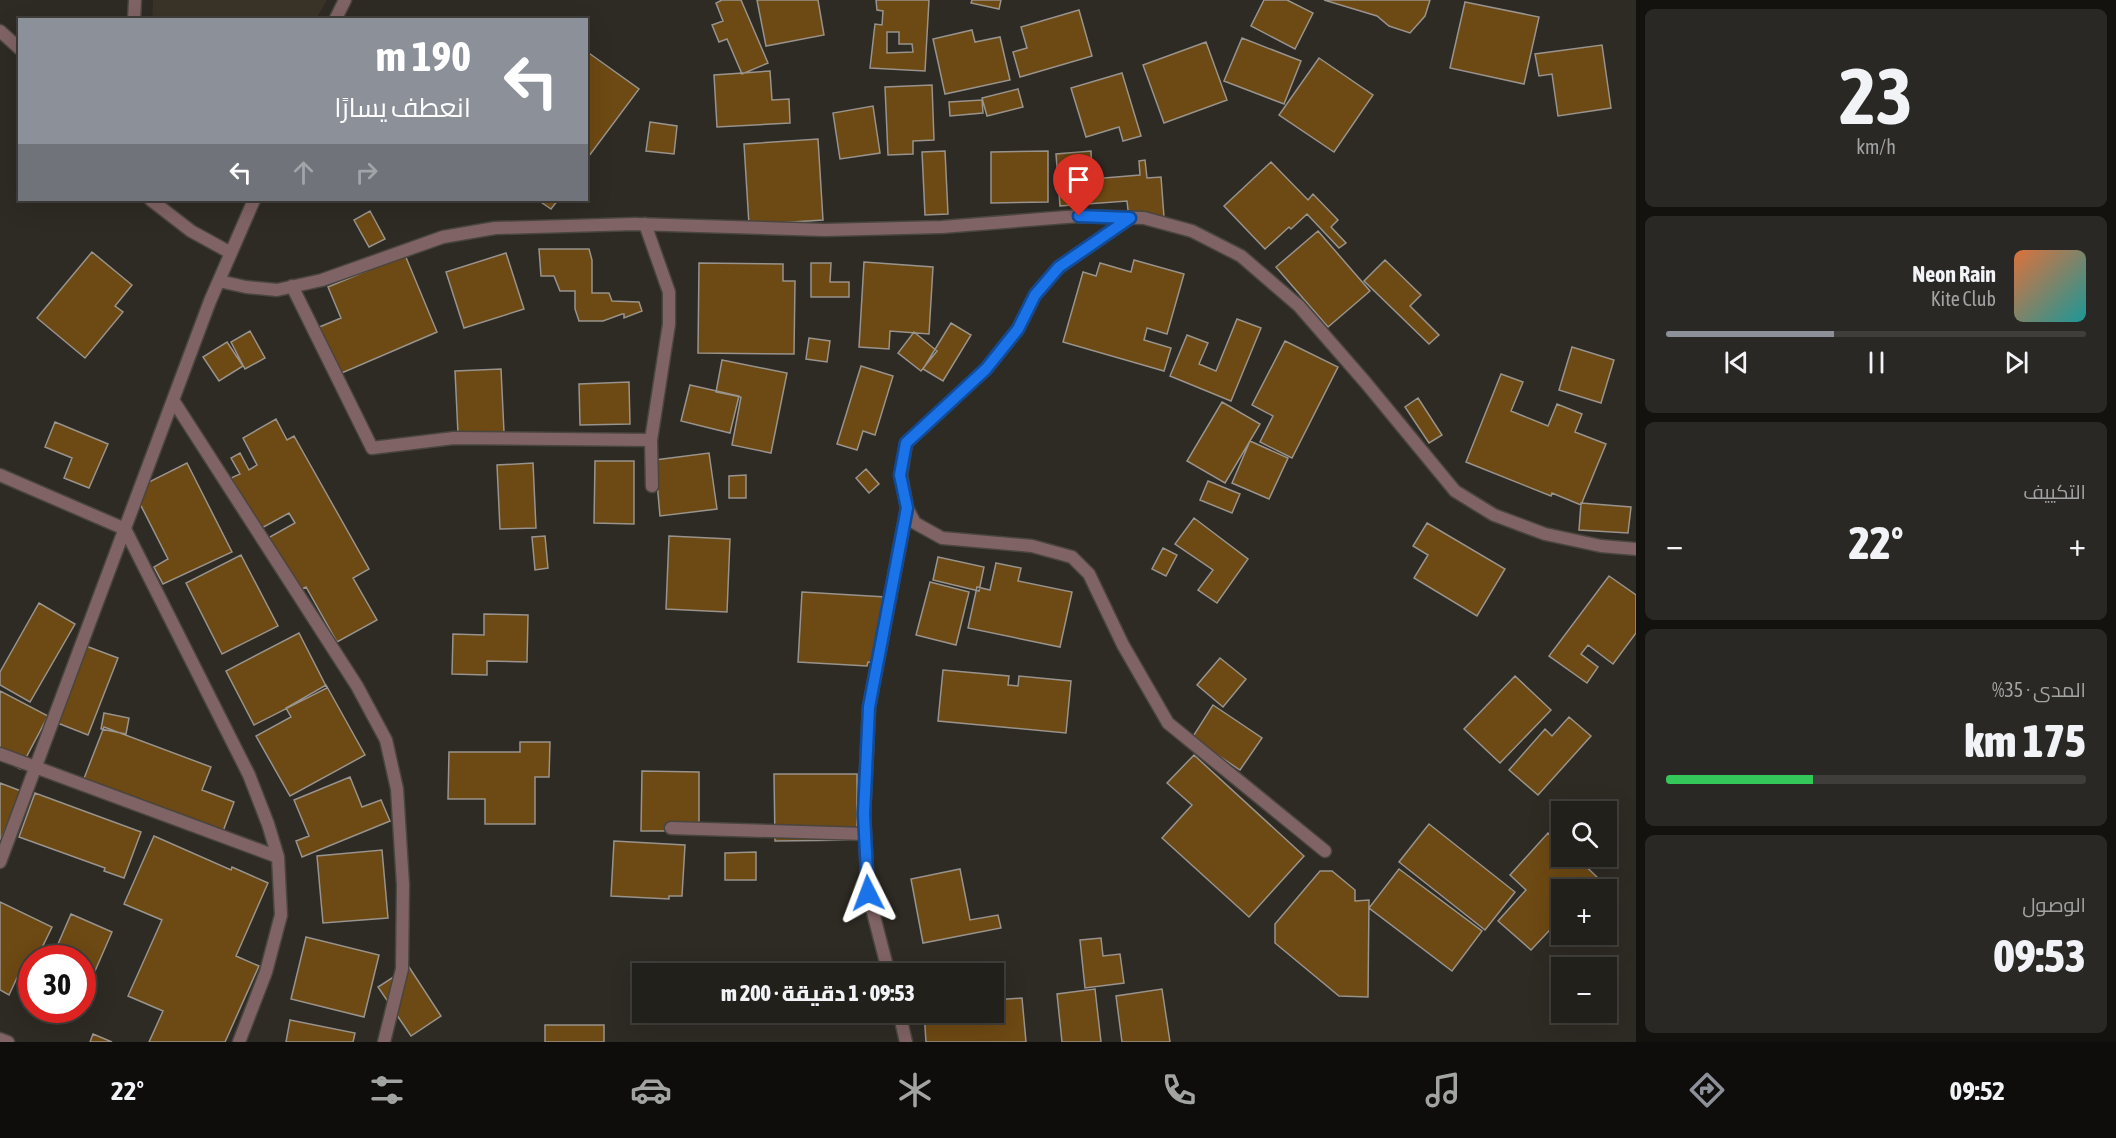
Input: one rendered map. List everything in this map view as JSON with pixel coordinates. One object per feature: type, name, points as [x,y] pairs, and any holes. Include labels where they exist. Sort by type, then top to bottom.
[{"type":"street","points":[[134,18],[135,0]]},
{"type":"street","points":[[336,18],[345,0]]},
{"type":"street","points":[[0,31],[18,47]]},
{"type":"street","points":[[152,201],[191,231],[231,253]]},
{"type":"street","points":[[0,862],[173,400],[219,281],[254,201]]},
{"type":"street","points":[[219,281],[277,290],[322,280],[443,237],[495,228],[645,224],[825,230],[942,227],[1079,216],[1144,218],[1192,231],[1241,256],[1299,306],[1455,491],[1494,515],[1545,534],[1602,546],[1636,549]]},
{"type":"street","points":[[1130,218],[1059,267],[1035,295],[1018,329],[986,369],[906,443],[900,475],[907,508],[915,523],[942,538],[1032,546],[1072,557],[1089,574],[1123,645],[1168,723],[1325,851]]},
{"type":"street","points":[[645,224],[669,292],[669,324],[651,440],[652,486]]},
{"type":"street","points":[[292,286],[372,448],[454,438],[651,440]]},
{"type":"street","points":[[173,400],[357,686],[386,740],[397,789],[403,885],[402,969],[384,1042]]},
{"type":"street","points":[[0,475],[125,529],[249,775],[278,857],[281,915],[266,972],[239,1042]]},
{"type":"street","points":[[886,963],[868,893],[864,814],[869,707],[907,508]]},
{"type":"street","points":[[0,754],[278,857]]},
{"type":"street","points":[[671,828],[865,834]]},
{"type":"street","points":[[902,1023],[906,1042]]},
{"type":"street","points":[[0,1039],[8,1042]]},
{"type":"shaded area","points":[[153,0],[327,0],[317,18],[152,18]]},
{"type":"building","points":[[722,0],[741,0],[768,63],[742,74],[727,39],[719,42],[712,25],[723,21],[716,3]]},
{"type":"building","points":[[757,0],[818,0],[824,35],[766,46]]},
{"type":"building","points":[[876,0],[929,0],[925,71],[870,68],[875,24],[882,25],[883,11],[877,10]],"holes":[[[887,32],[899,32],[899,44],[912,44],[913,52],[887,53]]]},
{"type":"building","points":[[972,0],[1001,0],[999,9],[971,3]]},
{"type":"building","points":[[1264,0],[1287,0],[1313,13],[1295,49],[1251,26]]},
{"type":"building","points":[[1324,0],[1430,0],[1425,16],[1410,33],[1389,26],[1377,16]]},
{"type":"building","points":[[1465,2],[1539,17],[1524,84],[1450,68]]},
{"type":"building","points":[[1079,10],[1092,56],[1020,77],[1013,52],[1027,48],[1021,27]]},
{"type":"building","points":[[972,30],[975,42],[1000,37],[1010,80],[945,94],[933,39]]},
{"type":"building","points":[[1242,38],[1301,61],[1284,104],[1224,81]]},
{"type":"building","points":[[1206,42],[1227,100],[1164,123],[1143,65]]},
{"type":"building","points":[[1602,45],[1611,108],[1558,116],[1552,74],[1539,76],[1535,54]]},
{"type":"building","points":[[588,52],[639,89],[588,157]]},
{"type":"building","points":[[1319,58],[1373,95],[1334,152],[1279,115]]},
{"type":"building","points":[[770,71],[772,100],[789,99],[790,123],[717,127],[714,75]]},
{"type":"building","points":[[1122,73],[1141,136],[1123,141],[1119,127],[1086,137],[1071,88]]},
{"type":"building","points":[[932,85],[934,140],[913,141],[913,154],[888,155],[885,87]]},
{"type":"building","points":[[1018,89],[1023,107],[987,116],[982,98]]},
{"type":"building","points":[[982,100],[983,113],[950,116],[949,102]]},
{"type":"building","points":[[873,106],[880,153],[840,159],[833,113]]},
{"type":"building","points":[[650,122],[677,126],[674,154],[646,151]]},
{"type":"building","points":[[818,139],[823,220],[749,225],[744,144]]},
{"type":"building","points":[[945,151],[948,214],[925,215],[922,152]]},
{"type":"building","points":[[1048,151],[1048,202],[991,203],[991,152]]},
{"type":"building","points":[[1091,151],[1092,179],[1140,175],[1139,161],[1145,160],[1147,178],[1161,177],[1164,217],[1129,219],[1127,201],[1060,206],[1056,154]]},
{"type":"building","points":[[1271,162],[1308,200],[1313,194],[1338,220],[1331,227],[1346,243],[1339,248],[1307,214],[1265,249],[1224,206]]},
{"type":"building","points":[[539,201],[557,201],[551,209]]},
{"type":"building","points":[[370,211],[385,239],[369,247],[354,220]]},
{"type":"building","points":[[1318,231],[1370,291],[1328,327],[1276,267]]},
{"type":"building","points":[[539,249],[589,249],[592,260],[592,293],[609,293],[612,301],[639,302],[642,311],[624,318],[622,314],[603,321],[579,321],[575,309],[575,291],[560,291],[554,276],[541,276]]},
{"type":"building","points":[[92,252],[132,285],[115,306],[123,312],[85,358],[37,318]]},
{"type":"building","points":[[506,253],[524,309],[464,328],[446,272]]},
{"type":"building","points":[[405,255],[437,332],[337,375],[317,328],[341,318],[328,287]]},
{"type":"building","points":[[1134,260],[1184,274],[1167,334],[1147,328],[1144,340],[1171,348],[1164,371],[1063,342],[1083,272],[1096,276],[1100,263],[1131,272]]},
{"type":"building","points":[[1385,260],[1421,295],[1410,306],[1439,335],[1429,344],[1364,281]]},
{"type":"building","points":[[864,262],[933,267],[929,334],[890,331],[889,349],[859,347]]},
{"type":"building","points":[[699,263],[783,264],[783,281],[795,281],[794,354],[698,353]]},
{"type":"building","points":[[811,263],[831,263],[830,282],[849,282],[849,297],[811,297]]},
{"type":"building","points":[[1237,319],[1261,328],[1231,401],[1170,376],[1187,335],[1208,343],[1199,364],[1216,371]]},
{"type":"building","points":[[951,323],[971,335],[943,381],[923,369]]},
{"type":"building","points":[[250,331],[265,358],[245,369],[231,342]]},
{"type":"building","points":[[914,332],[937,351],[921,371],[898,353]]},
{"type":"building","points":[[809,338],[830,341],[827,362],[806,359]]},
{"type":"building","points":[[1285,341],[1338,367],[1292,458],[1260,442],[1273,416],[1252,405]]},
{"type":"building","points":[[227,342],[243,366],[219,381],[203,357]]},
{"type":"building","points":[[1572,347],[1614,360],[1601,403],[1559,390]]},
{"type":"building","points":[[722,360],[787,373],[771,453],[732,445],[741,397],[716,392]]},
{"type":"building","points":[[861,366],[893,376],[875,435],[863,431],[857,450],[837,444]]},
{"type":"building","points":[[501,369],[504,432],[458,434],[455,371]]},
{"type":"building","points":[[1501,374],[1523,382],[1511,411],[1548,426],[1557,404],[1582,414],[1575,432],[1606,444],[1581,505],[1552,493],[1551,496],[1466,462]]},
{"type":"building","points":[[629,382],[630,424],[580,425],[579,384]]},
{"type":"building","points":[[690,385],[739,396],[730,433],[681,421]]},
{"type":"building","points":[[1418,398],[1442,435],[1429,443],[1405,407]]},
{"type":"building","points":[[1222,402],[1260,424],[1225,483],[1187,461]]},
{"type":"building","points":[[276,419],[287,440],[294,436],[369,569],[353,578],[377,620],[337,642],[306,587],[298,591],[268,538],[295,523],[289,513],[260,529],[231,478],[240,474],[231,458],[240,453],[249,470],[257,465],[243,438]]},
{"type":"building","points":[[55,422],[108,444],[89,488],[64,478],[72,458],[45,447]]},
{"type":"building","points":[[1250,441],[1288,458],[1269,499],[1232,483]]},
{"type":"building","points":[[709,453],[717,509],[660,516],[655,460]]},
{"type":"building","points":[[595,461],[634,461],[634,524],[594,523]]},
{"type":"building","points":[[187,463],[232,552],[163,584],[154,567],[168,559],[133,490]]},
{"type":"building","points":[[533,463],[536,528],[500,529],[497,465]]},
{"type":"building","points":[[866,469],[879,484],[869,493],[856,478]]},
{"type":"building","points":[[746,475],[746,498],[729,498],[729,476]]},
{"type":"building","points":[[1208,481],[1240,494],[1232,513],[1200,500]]},
{"type":"building","points":[[1581,503],[1631,507],[1628,533],[1579,530]]},
{"type":"building","points":[[1194,518],[1248,559],[1217,603],[1198,590],[1213,570],[1175,544]]},
{"type":"building","points":[[1427,523],[1505,569],[1477,616],[1414,578],[1428,555],[1413,546]]},
{"type":"building","points":[[545,536],[548,568],[535,570],[532,537]]},
{"type":"building","points":[[669,536],[730,539],[727,612],[666,609]]},
{"type":"building","points":[[1163,548],[1177,555],[1166,576],[1152,569]]},
{"type":"building","points":[[241,555],[278,626],[222,654],[186,583]]},
{"type":"building","points":[[938,557],[984,567],[979,591],[933,580]]},
{"type":"building","points":[[996,563],[1021,568],[1018,581],[1072,592],[1060,647],[968,628],[977,587],[990,590]]},
{"type":"building","points":[[1609,576],[1636,595],[1636,633],[1613,664],[1588,645],[1581,654],[1598,667],[1587,683],[1549,656]]},
{"type":"building","points":[[930,582],[969,592],[956,645],[916,635]]},
{"type":"building","points":[[802,592],[886,597],[882,663],[868,662],[867,666],[798,662]]},
{"type":"building","points":[[39,603],[75,624],[30,702],[0,685],[0,672]]},
{"type":"building","points":[[484,614],[528,615],[527,662],[487,661],[487,675],[452,674],[453,634],[484,635]]},
{"type":"building","points":[[299,633],[327,688],[254,725],[226,671]]},
{"type":"building","points":[[86,646],[118,658],[88,735],[55,722]]},
{"type":"building","points":[[1220,658],[1246,679],[1223,707],[1197,685]]},
{"type":"building","points":[[943,670],[1009,676],[1008,685],[1018,686],[1019,676],[1071,681],[1066,733],[938,721]]},
{"type":"building","points":[[1515,676],[1551,710],[1500,763],[1464,729]]},
{"type":"building","points":[[326,685],[365,755],[290,796],[256,736],[291,717],[286,708]]},
{"type":"building","points":[[0,691],[48,716],[20,769],[0,758]]},
{"type":"building","points":[[1213,705],[1262,738],[1240,770],[1192,738]]},
{"type":"building","points":[[104,713],[129,718],[126,734],[101,729]]},
{"type":"building","points":[[1569,717],[1591,736],[1538,795],[1509,770],[1545,729],[1552,736]]},
{"type":"building","points":[[104,727],[211,767],[202,790],[234,802],[222,834],[83,781]]},
{"type":"building","points":[[520,742],[550,742],[549,777],[535,777],[535,824],[485,824],[485,799],[448,799],[449,752],[520,752]]},
{"type":"building","points":[[1194,755],[1304,856],[1249,917],[1162,838],[1192,805],[1167,783]]},
{"type":"building","points":[[642,771],[699,772],[699,831],[641,831]]},
{"type":"building","points":[[774,774],[857,774],[857,840],[775,841]]},
{"type":"building","points":[[350,777],[362,807],[381,800],[390,821],[302,857],[296,841],[309,836],[294,800]]},
{"type":"building","points":[[0,783],[21,791],[0,842]]},
{"type":"building","points":[[35,793],[141,832],[124,878],[104,871],[105,868],[19,837]]},
{"type":"building","points":[[1429,824],[1515,892],[1485,930],[1399,862]]},
{"type":"building","points":[[1548,833],[1551,836],[1551,867],[1587,867],[1597,877],[1595,879],[1551,879],[1551,929],[1531,950],[1498,921],[1526,890],[1510,875]]},
{"type":"building","points":[[154,836],[231,870],[232,867],[268,883],[236,956],[259,966],[225,1042],[149,1042],[163,1011],[128,996],[162,920],[124,904]]},
{"type":"building","points":[[614,841],[685,845],[682,896],[669,896],[669,899],[611,896]]},
{"type":"building","points":[[382,850],[388,918],[323,923],[317,856]]},
{"type":"building","points":[[756,852],[756,880],[725,880],[725,853]]},
{"type":"building","points":[[960,869],[970,920],[998,915],[1001,928],[923,943],[911,879]]},
{"type":"building","points":[[1399,869],[1482,931],[1452,971],[1369,908]]},
{"type":"building","points":[[1320,871],[1332,871],[1355,890],[1355,901],[1369,900],[1368,997],[1339,996],[1275,943],[1275,924]]},
{"type":"building","points":[[0,902],[52,927],[43,945],[18,945],[18,976],[9,995],[0,990]]},
{"type":"building","points":[[71,914],[112,932],[96,969],[96,945],[58,945]]},
{"type":"building","points":[[306,937],[379,955],[364,1017],[291,999]]},
{"type":"building","points":[[1101,938],[1103,956],[1120,954],[1124,983],[1085,988],[1080,940]]},
{"type":"building","points":[[409,967],[441,1016],[411,1036],[378,987]]},
{"type":"building","points":[[1095,989],[1101,1042],[1062,1042],[1057,994]]},
{"type":"building","points":[[1162,989],[1170,1042],[1122,1042],[1116,996]]},
{"type":"building","points":[[1022,998],[1026,1042],[926,1042],[925,1023],[1004,1023],[1004,999]]},
{"type":"building","points":[[290,1020],[355,1033],[353,1042],[286,1042]]},
{"type":"building","points":[[545,1025],[604,1025],[604,1042],[545,1042]]},
{"type":"building","points":[[93,1034],[112,1042],[90,1042]]},
{"type":"route","points":[[868,893],[864,814],[869,707],[907,508],[900,475],[906,443],[986,369],[1018,329],[1035,295],[1059,267],[1130,218],[1079,216]]}]
